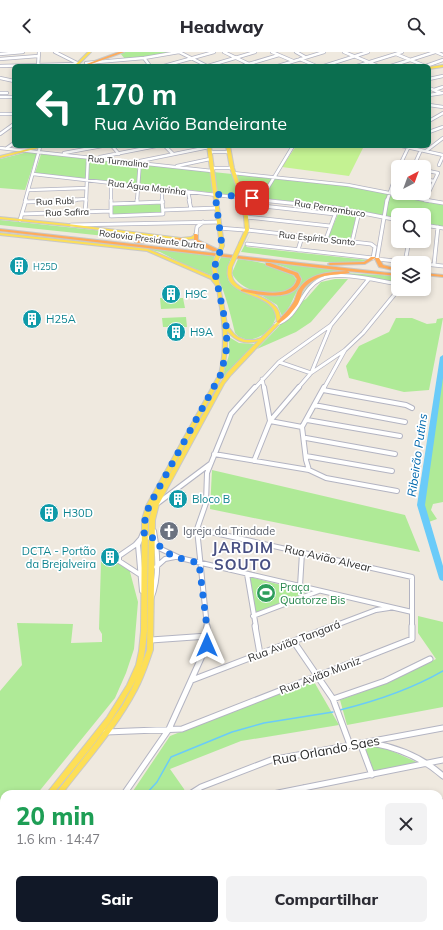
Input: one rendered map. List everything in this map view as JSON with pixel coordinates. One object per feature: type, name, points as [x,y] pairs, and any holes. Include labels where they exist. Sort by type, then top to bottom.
[{"type":"highway","points":[[84,62],[122,52]]},
{"type":"highway","name":"Rodovia Presidente Dutra","points":[[0,231],[67,237],[391,274]]},
{"type":"highway","name":"Rodovia Presidente Dutra","points":[[0,231],[136,242],[391,270]]},
{"type":"highway","points":[[196,235],[196,241],[215,250]]},
{"type":"highway","points":[[136,242],[184,239]]},
{"type":"highway","points":[[241,257],[285,269],[296,274],[299,279],[295,287],[284,292],[267,294],[243,290]]},
{"type":"highway","points":[[328,264],[358,264],[375,259],[381,266],[391,269]]},
{"type":"highway","points":[[278,323],[299,302],[300,290],[305,284],[321,275],[345,272],[382,273]]},
{"type":"highway","points":[[431,276],[441,278]]},
{"type":"main road","points":[[84,62],[92,52]]},
{"type":"main road","points":[[431,68],[443,66]]},
{"type":"main road","points":[[25,151],[32,148]]},
{"type":"main road","points":[[0,157],[35,148]]},
{"type":"main road","points":[[148,538],[145,529],[149,506],[221,374],[227,347],[226,325],[214,268],[222,246],[209,148]]},
{"type":"main road","points":[[61,790],[133,695],[144,670],[150,640],[151,599],[148,575],[148,538],[156,504],[222,384],[229,374],[278,323],[279,314],[271,302],[243,290],[230,280],[228,274],[246,230],[244,204],[233,173],[228,148]]},
{"type":"main road","points":[[13,149],[16,153]]},
{"type":"main road","points":[[10,219],[17,218],[22,214]]},
{"type":"main road","points":[[0,218],[111,228],[184,239],[196,235]]},
{"type":"main road","points":[[0,231],[148,250],[212,278],[218,286]]},
{"type":"main road","points":[[226,325],[233,336],[241,340],[251,342],[264,337]]},
{"type":"main road","points":[[52,790],[126,693],[137,669],[142,650],[144,601],[148,575]]},
{"type":"main road","points":[[0,915],[0,927]]},
{"type":"street","points":[[0,54],[23,52]]},
{"type":"street","points":[[38,64],[39,52]]},
{"type":"street","points":[[56,52],[74,64]]},
{"type":"street","points":[[71,61],[84,62],[144,58],[179,52],[203,64]]},
{"type":"street","points":[[171,64],[214,52]]},
{"type":"street","points":[[224,52],[249,64],[279,55]]},
{"type":"street","points":[[214,64],[255,52]]},
{"type":"street","points":[[272,52],[293,61]]},
{"type":"street","points":[[296,52],[306,58]]},
{"type":"street","points":[[284,64],[324,52]]},
{"type":"street","points":[[344,52],[374,64]]},
{"type":"street","points":[[330,64],[368,52]]},
{"type":"street","points":[[363,64],[401,52]]},
{"type":"street","points":[[397,64],[435,52],[443,55]]},
{"type":"street","points":[[396,54],[420,64]]},
{"type":"street","points":[[0,59],[38,56]]},
{"type":"street","points":[[144,58],[148,64]]},
{"type":"street","points":[[300,59],[311,64]]},
{"type":"street","points":[[431,64],[443,60]]},
{"type":"street","points":[[0,66],[12,66]]},
{"type":"street","points":[[431,79],[443,76]]},
{"type":"street","points":[[0,80],[12,82]]},
{"type":"street","points":[[434,90],[443,87]]},
{"type":"street","points":[[431,89],[442,93]]},
{"type":"street","points":[[0,93],[7,93]]},
{"type":"street","points":[[431,95],[442,93]]},
{"type":"street","points":[[0,97],[12,97]]},
{"type":"street","points":[[431,104],[443,107]]},
{"type":"street","points":[[431,120],[443,113]]},
{"type":"street","points":[[0,114],[12,114]]},
{"type":"street","points":[[0,134],[12,125]]},
{"type":"street","points":[[431,131],[443,128]]},
{"type":"street","points":[[431,147],[443,138]]},
{"type":"street","points":[[7,148],[12,144]]},
{"type":"street","name":"Rua Turmalina","points":[[0,148],[172,167],[211,170],[232,168]]},
{"type":"street","points":[[20,220],[40,148]]},
{"type":"street","points":[[60,154],[92,148]]},
{"type":"street","points":[[114,148],[119,154]]},
{"type":"street","points":[[95,158],[147,148]]},
{"type":"street","points":[[167,148],[173,154]]},
{"type":"street","points":[[138,203],[137,186],[139,163],[145,160],[204,148]]},
{"type":"street","points":[[261,199],[292,148]]},
{"type":"street","points":[[402,160],[408,148]]},
{"type":"street","points":[[413,148],[443,155],[438,165]]},
{"type":"street","points":[[426,151],[430,148]]},
{"type":"street","points":[[416,160],[421,150]]},
{"type":"street","points":[[210,152],[229,152]]},
{"type":"street","points":[[85,212],[88,157]]},
{"type":"street","points":[[172,167],[210,158]]},
{"type":"street","points":[[431,172],[438,173],[431,188]]},
{"type":"street","points":[[233,173],[348,185],[443,203]]},
{"type":"street","name":"Rua Água Marinha","points":[[33,174],[261,199]]},
{"type":"street","points":[[111,183],[111,211]]},
{"type":"street","points":[[375,259],[385,217],[388,193],[391,186]]},
{"type":"street","points":[[28,190],[86,188]]},
{"type":"street","points":[[162,189],[164,210],[217,208]]},
{"type":"street","points":[[188,192],[191,209]]},
{"type":"street","name":"Rua Pernambuco","points":[[261,199],[337,208],[391,218]]},
{"type":"street","name":"Rua Rubi","points":[[25,202],[86,200]]},
{"type":"street","points":[[111,204],[163,202]]},
{"type":"street","points":[[244,204],[335,214]]},
{"type":"street","points":[[326,239],[337,208]]},
{"type":"street","name":"Rua Safira","points":[[22,214],[111,211],[111,216],[162,215],[164,214],[164,210]]},
{"type":"street","points":[[352,242],[359,212]]},
{"type":"street","points":[[246,217],[330,226]]},
{"type":"street","points":[[84,226],[218,220]]},
{"type":"street","points":[[194,221],[197,227],[196,235]]},
{"type":"street","points":[[197,227],[205,221]]},
{"type":"street","points":[[111,228],[114,224]]},
{"type":"street","points":[[431,226],[443,228]]},
{"type":"street","points":[[434,265],[438,227]]},
{"type":"street","name":"Rua Espírito Santo","points":[[220,230],[246,230],[374,245],[375,259]]},
{"type":"street","points":[[298,250],[302,237]]},
{"type":"street","points":[[247,244],[391,261]]},
{"type":"street","points":[[431,265],[443,266]]},
{"type":"street","points":[[299,302],[317,282],[325,278],[340,277],[391,283]]},
{"type":"street","points":[[127,790],[169,729],[207,645],[208,636],[199,563],[197,529],[206,503],[207,473],[231,414],[279,362],[331,325],[368,280]]},
{"type":"street","points":[[311,373],[345,350],[363,333],[393,296]]},
{"type":"street","points":[[254,461],[270,421],[311,373],[318,360],[331,325]]},
{"type":"street","points":[[302,427],[345,350]]},
{"type":"street","points":[[318,360],[323,362],[330,360]]},
{"type":"street","points":[[279,362],[311,373]]},
{"type":"street","points":[[262,379],[270,421]]},
{"type":"street","points":[[322,390],[406,405],[412,408]]},
{"type":"street","points":[[314,405],[405,422]]},
{"type":"street","points":[[307,420],[400,436]]},
{"type":"street","points":[[270,421],[302,427]]},
{"type":"street","points":[[302,427],[306,438],[306,456],[309,470]]},
{"type":"street","points":[[306,438],[395,454]]},
{"type":"street","points":[[214,454],[309,470],[326,478],[396,491]]},
{"type":"street","points":[[306,456],[386,472],[392,471]]},
{"type":"street","points":[[156,504],[210,464]]},
{"type":"street","points":[[164,488],[167,493],[176,488]]},
{"type":"street","name":"Rua Avião Alvear","points":[[197,529],[412,577]]},
{"type":"street","points":[[180,558],[168,558],[148,575],[119,561],[121,553],[148,538],[157,544],[161,549],[180,558],[412,612]]},
{"type":"street","points":[[156,567],[157,544]]},
{"type":"street","points":[[300,586],[302,553]]},
{"type":"street","points":[[247,574],[260,654]]},
{"type":"street","name":"Rua Avião Muniz","points":[[105,732],[182,728],[412,639],[412,577]]},
{"type":"street","points":[[254,616],[319,590]]},
{"type":"street","points":[[375,604],[376,610]]},
{"type":"street","name":"Rua Avião Tangará","points":[[192,680],[376,610],[390,607]]},
{"type":"street","points":[[150,640],[208,636]]},
{"type":"street","points":[[294,642],[333,699],[350,745]]},
{"type":"street","points":[[333,699],[385,681],[430,660]]},
{"type":"street","points":[[197,670],[204,673],[212,673]]},
{"type":"street","name":"Rua Orlando Saes","points":[[196,790],[271,760],[443,728]]},
{"type":"street","points":[[394,747],[395,737]]},
{"type":"street","points":[[367,742],[394,747],[415,756],[443,776]]},
{"type":"street","points":[[360,743],[372,775]]},
{"type":"street","points":[[308,790],[443,760]]},
{"type":"green space","points":[[177,52],[125,59],[120,53]]},
{"type":"green space","points":[[295,148],[363,148],[349,176],[282,167]]},
{"type":"green space","points":[[28,152],[37,153],[25,190],[0,188],[0,159]]},
{"type":"green space","points":[[41,154],[348,186],[391,194],[391,200],[422,200],[443,204],[443,227],[431,225],[431,208],[391,208],[391,218],[334,206],[35,173]]},
{"type":"green space","points":[[161,204],[163,215],[112,216],[112,206]]},
{"type":"green space","points":[[340,209],[357,213],[350,241],[328,238]]},
{"type":"green space","points":[[0,220],[170,238],[143,240],[0,225]]},
{"type":"green space","points":[[251,233],[245,245],[247,247],[367,260],[344,263],[326,262],[241,252]]},
{"type":"green space","points":[[135,246],[214,256],[213,276],[183,264],[160,252]]},
{"type":"green space","points":[[221,257],[231,258],[227,271],[229,280],[233,286],[259,296],[273,307],[276,314],[275,321],[265,334],[258,338],[242,338],[235,333],[217,273],[218,263]]},
{"type":"green space","points":[[238,259],[281,268],[294,276],[297,282],[291,289],[283,292],[273,294],[253,291],[237,280],[232,273]]},
{"type":"green space","points":[[265,262],[344,271],[324,273],[305,282],[300,287],[289,308],[282,316],[277,305],[261,295],[285,294],[295,289],[302,279],[290,269]]},
{"type":"green space","points":[[344,273],[391,276],[391,283],[357,277],[335,276],[318,281],[300,298],[313,281],[329,275]]},
{"type":"green space","points":[[335,279],[348,279],[311,322],[296,332],[257,349],[285,320],[297,304],[306,299],[321,282]]},
{"type":"green space","points":[[160,298],[183,298],[185,308],[161,309]]},
{"type":"green space","points":[[186,317],[187,327],[163,327],[162,318]]},
{"type":"green space","points":[[396,318],[412,318],[427,324],[436,323],[437,319],[443,318],[429,390],[404,392],[349,378],[346,366],[359,346],[389,332]]},
{"type":"green space","points":[[229,337],[239,343],[256,344],[222,378],[229,355]]},
{"type":"green space","points":[[443,357],[443,502],[433,504],[431,510],[437,519],[426,523],[421,505]]},
{"type":"green space","points":[[212,470],[405,515],[420,552],[210,509]]},
{"type":"green space","points":[[101,562],[123,564],[136,571],[130,572],[138,602],[134,649],[126,673],[115,698],[40,790],[0,790],[0,691],[22,665],[17,623],[73,624],[71,643],[102,642],[102,634],[99,629]]},
{"type":"green space","points":[[250,577],[308,592],[255,613]]},
{"type":"green space","name":"Praça Quatorze Bis","points":[[270,585],[274,600],[262,602],[258,586]]},
{"type":"green space","points":[[418,616],[443,622],[443,707],[347,725],[340,700],[389,682],[436,659],[418,633]]},
{"type":"green space","points":[[313,680],[339,725],[241,741],[170,769],[184,790],[134,790],[170,736]]},
{"type":"green space","points":[[363,745],[385,748],[421,764],[374,772]]},
{"type":"waterway","name":"Ribeirão Putins","points":[[443,357],[421,505],[443,578]]},
{"type":"waterway","points":[[340,710],[393,694],[418,684],[443,671]]},
{"type":"waterway","points":[[150,790],[157,782],[171,757],[232,732],[264,723],[333,712]]},
{"type":"place","name":"H25D","points":[[19,266]]},
{"type":"place","name":"H9C","points":[[171,294]]},
{"type":"place","name":"H25A","points":[[32,319]]},
{"type":"place","name":"H9A","points":[[176,332]]},
{"type":"place","name":"Bloco B","points":[[178,499]]},
{"type":"place","name":"H30D","points":[[49,513]]},
{"type":"place","name":"Igreja da Trindade","points":[[169,531]]},
{"type":"place","name":"DCTA - Portão da Brejalveira","points":[[110,557]]},
{"type":"place","name":"Praça Quatorze Bis","points":[[266,593]]},
{"type":"district","name":"JARDIM SOUTO","points":[[243,556]]},
{"type":"route","points":[[207,645],[208,636],[199,563],[169,554],[161,549],[157,544],[156,538],[144,537],[145,520],[155,493],[221,374],[225,360],[227,347],[226,325],[214,268],[222,246],[215,194],[252,198]]}]
